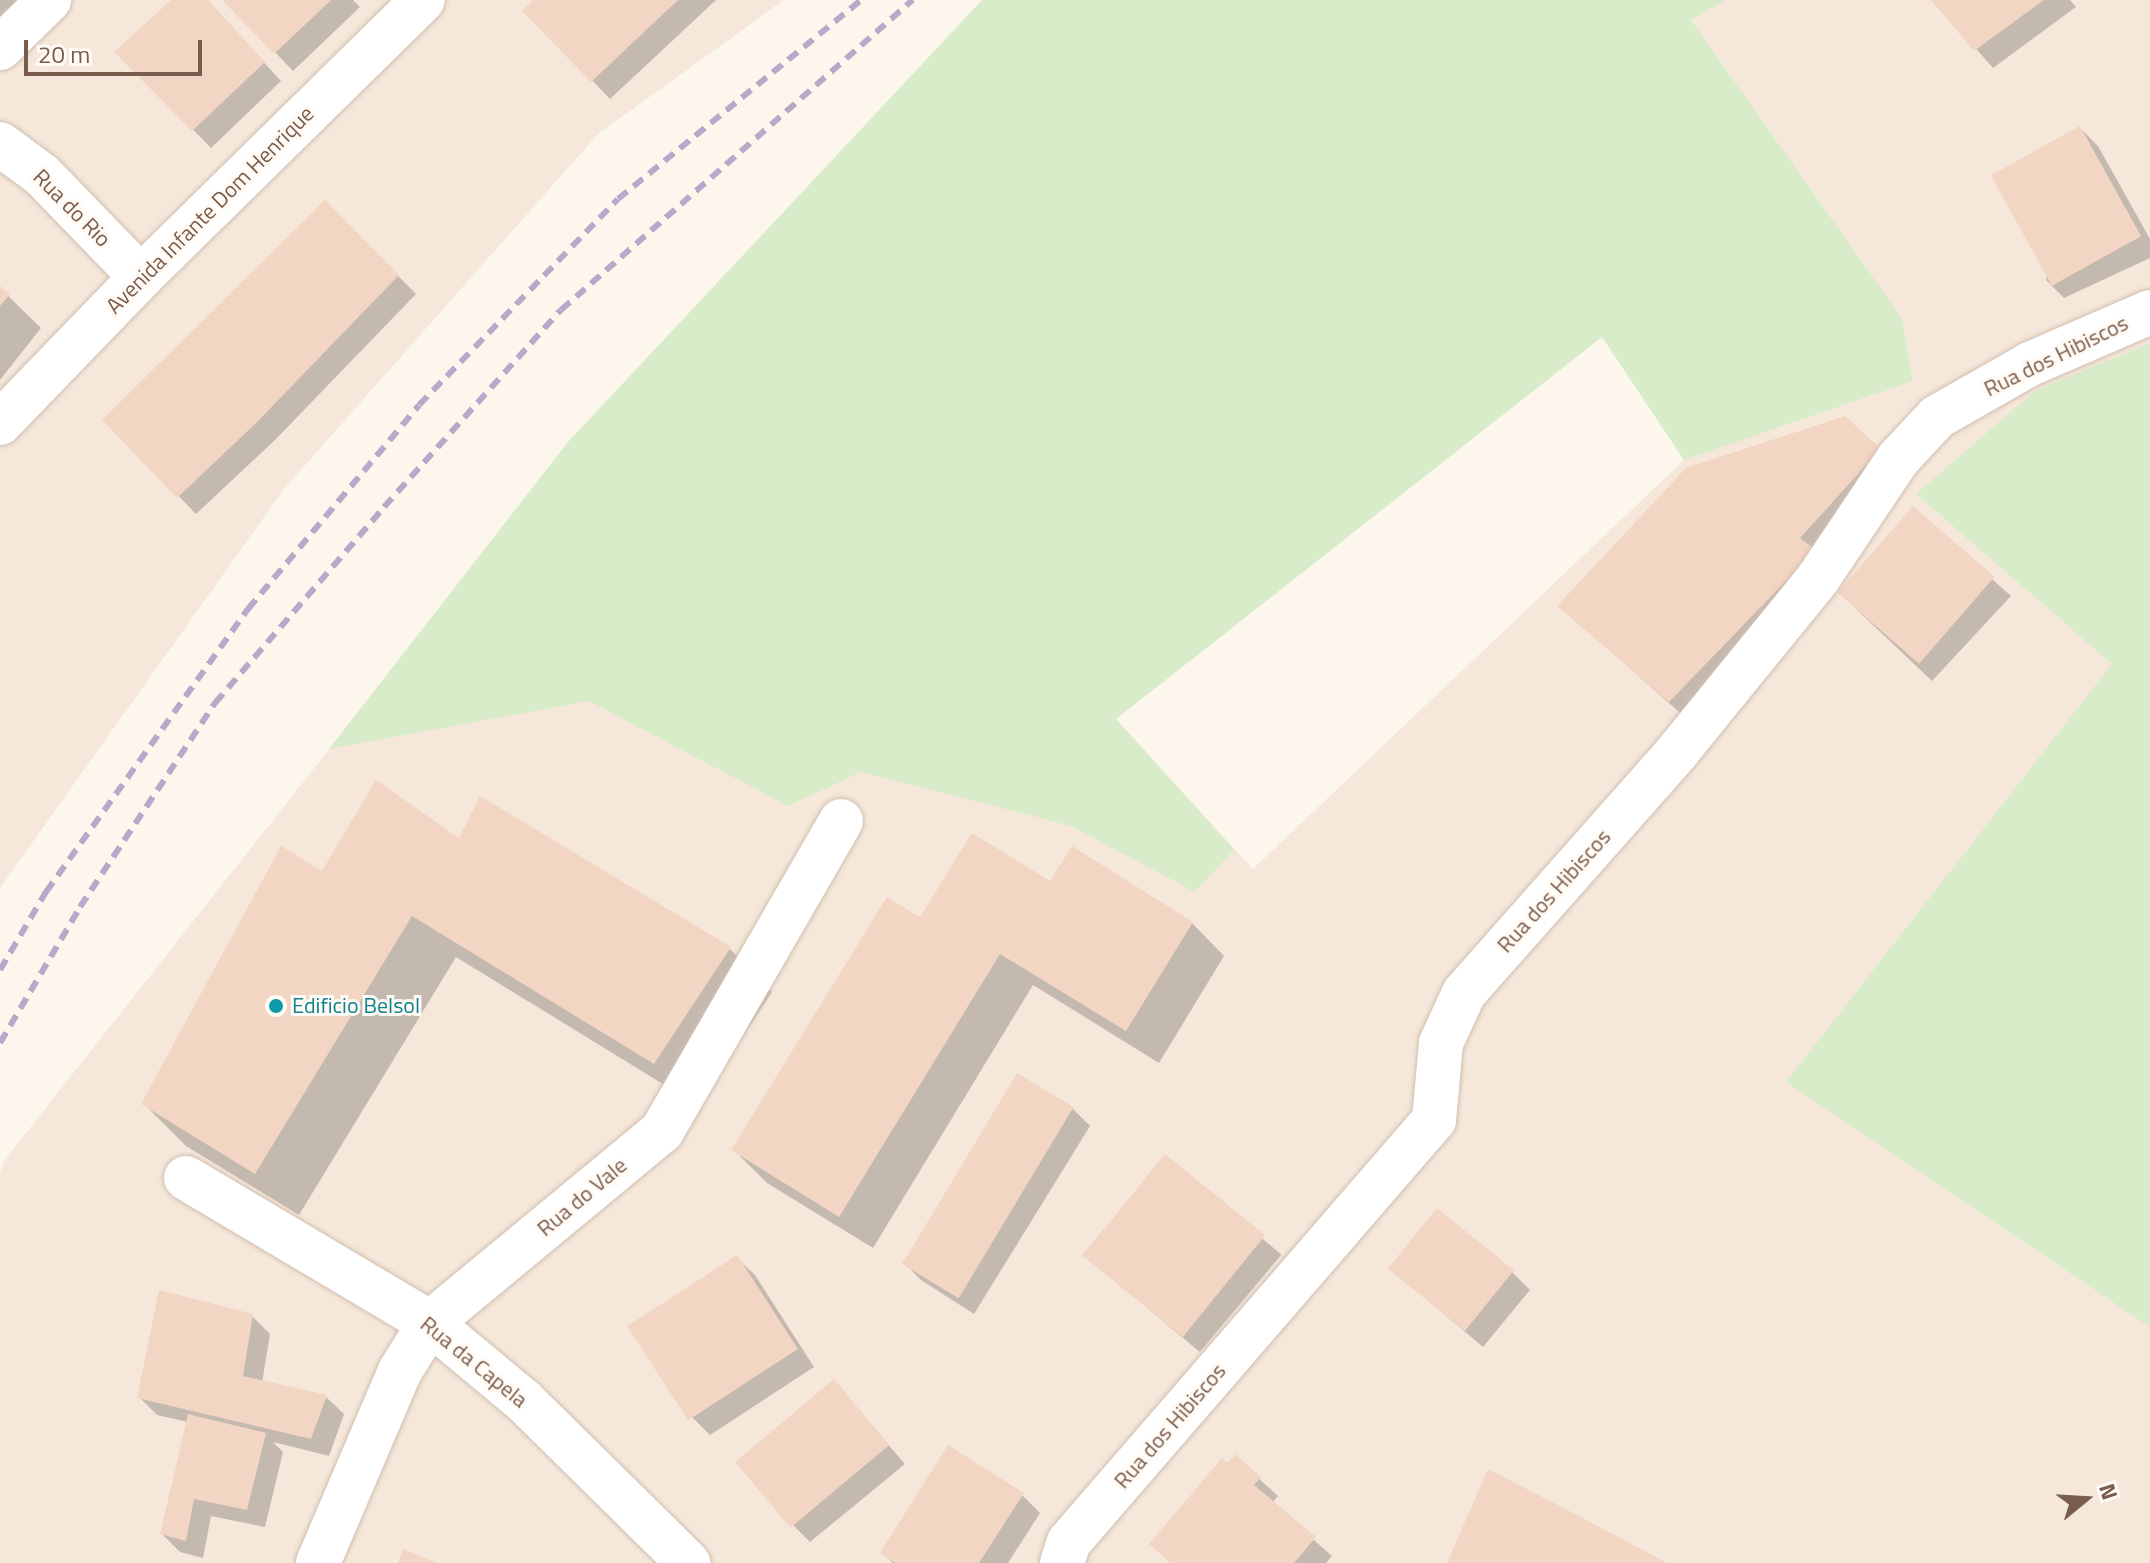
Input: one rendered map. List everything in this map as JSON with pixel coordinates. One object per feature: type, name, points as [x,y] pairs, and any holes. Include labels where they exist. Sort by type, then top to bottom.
[{"type":"street","points":[[0,48],[49,0]]},
{"type":"street","name":"Avenida Infante Dom Henrique","points":[[0,423],[141,277],[423,0]]},
{"type":"street","name":"Rua do Rio","points":[[0,144],[42,175],[141,277]]},
{"type":"street","name":"Rua dos Hibiscos","points":[[1062,1563],[1069,1542],[1434,1120],[1441,1043],[1464,993],[1677,752],[1819,577],[1898,459],[1937,417],[2030,364],[2150,312]]},
{"type":"street","name":"Rua do Vale","points":[[318,1563],[400,1371],[430,1323],[662,1131],[841,821]]},
{"type":"street","name":"Rua da Capela","points":[[186,1178],[430,1323],[524,1401],[688,1563]]},
{"type":"shaded area","points":[[0,0],[784,0],[598,134],[284,489],[0,888]]},
{"type":"shaded area","points":[[1726,0],[2150,0],[2150,1563],[0,1563],[0,1173],[3,1162],[519,509],[1116,719],[1253,869],[1684,460],[1913,380],[1902,318],[1691,20]]},
{"type":"green space","points":[[982,0],[1726,0],[1691,20],[1902,318],[1913,381],[1684,460],[1602,337],[1116,719],[1234,850],[1195,892],[1071,826],[861,772],[788,806],[589,701],[329,749],[568,442]]},
{"type":"green space","points":[[2150,343],[2150,1327],[1786,1082],[2112,664],[1916,494],[2035,391]]},
{"type":"building","points":[[171,0],[208,0],[265,62],[192,131],[114,52]]},
{"type":"building","points":[[222,0],[331,0],[274,54]]},
{"type":"building","points":[[533,0],[678,0],[591,82],[522,11]]},
{"type":"building","points":[[1931,0],[2044,0],[1974,51]]},
{"type":"building","points":[[2080,126],[2141,236],[2052,286],[1991,175]]},
{"type":"building","points":[[325,200],[399,275],[258,421],[177,498],[102,420]]},
{"type":"building","points":[[0,286],[10,294],[0,306]]},
{"type":"building","points":[[1845,416],[1881,449],[1800,538],[1816,550],[1669,702],[1557,606],[1686,468]]},
{"type":"building","points":[[1913,506],[1995,577],[1919,664],[1838,593]]},
{"type":"building","name":"Edificio Belsol","points":[[376,780],[459,838],[480,796],[731,947],[654,1064],[412,916],[255,1174],[141,1104],[281,846],[322,871]]},
{"type":"building","points":[[972,833],[1050,881],[1072,846],[1193,922],[1126,1031],[1000,954],[839,1217],[731,1150],[887,897],[920,917]]},
{"type":"building","points":[[1017,1073],[1074,1107],[959,1298],[902,1264]]},
{"type":"building","points":[[1165,1154],[1265,1235],[1183,1337],[1083,1256]]},
{"type":"building","points":[[1437,1208],[1514,1270],[1465,1331],[1388,1269]]},
{"type":"building","points":[[737,1255],[798,1349],[688,1420],[627,1326]]},
{"type":"building","points":[[159,1290],[253,1314],[243,1376],[327,1395],[311,1439],[137,1398]]},
{"type":"building","points":[[834,1379],[889,1445],[790,1528],[735,1462]]},
{"type":"building","points":[[188,1414],[266,1433],[247,1510],[194,1499],[186,1541],[160,1534]]},
{"type":"building","points":[[948,1445],[1024,1493],[979,1563],[895,1563],[880,1553]]},
{"type":"building","points":[[1235,1454],[1261,1477],[1254,1485],[1316,1537],[1294,1563],[1171,1563],[1149,1544],[1222,1458],[1228,1463]]},
{"type":"building","points":[[1488,1469],[1581,1517],[1667,1563],[1447,1563]]},
{"type":"building","points":[[403,1549],[437,1563],[398,1563]]},
{"type":"railway","points":[[0,970],[46,892],[248,609],[419,405],[618,199],[861,0]]},
{"type":"railway","points":[[0,1043],[80,907],[215,703],[384,507],[561,310],[913,0]]},
{"type":"place","name":"Edificio Belsol","points":[[276,1006]]}]
